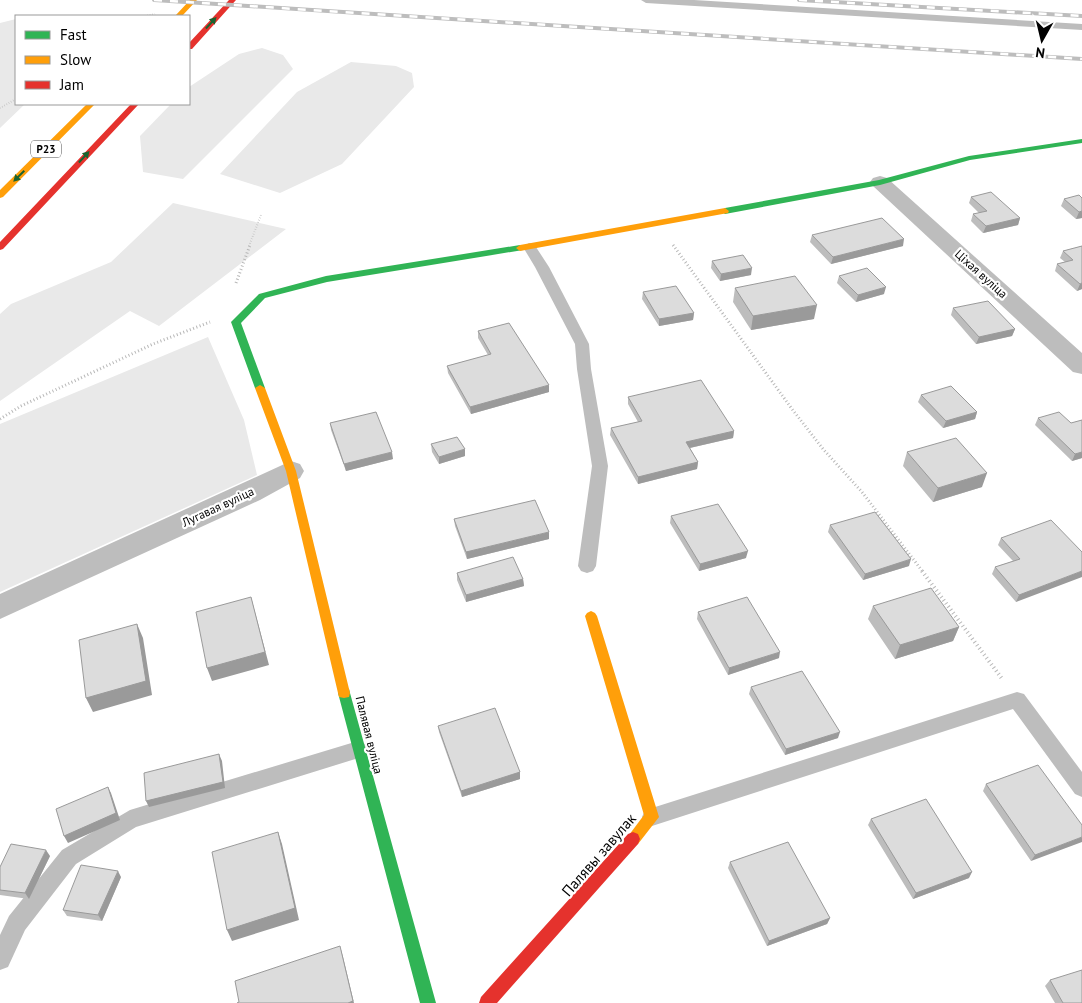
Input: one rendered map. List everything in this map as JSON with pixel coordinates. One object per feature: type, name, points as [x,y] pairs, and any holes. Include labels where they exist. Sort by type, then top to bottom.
[{"type":"main road","points":[[179,15],[194,0]]},
{"type":"main road","points":[[190,45],[233,0]]},
{"type":"main road","name":"Р23","points":[[0,194],[89,105]]},
{"type":"main road","name":"Р23","points":[[0,247],[134,105]]},
{"type":"main road","points":[[291,472],[235,318],[262,296],[326,279],[529,247],[880,182],[969,158],[1082,140]]},
{"type":"main road","name":"Палявая вуліца","points":[[291,472],[358,750],[428,1003]]},
{"type":"main road","name":"Палявы завулак","points":[[487,1003],[652,817],[591,616]]},
{"type":"street","name":"Ціхая вуліца","points":[[880,182],[1082,366]]},
{"type":"street","name":"Лугавая вуліца","points":[[0,607],[250,493],[291,472]]},
{"type":"lane","points":[[646,0],[1082,27]]},
{"type":"lane","points":[[529,247],[582,344],[584,369],[600,466],[587,566]]},
{"type":"lane","points":[[652,817],[1017,700],[1082,788]]},
{"type":"lane","points":[[0,959],[17,923],[69,856],[130,819],[358,750]]},
{"type":"path","points":[[0,108],[15,100]]},
{"type":"path","points":[[0,419],[21,406],[153,344],[235,318],[232,293],[262,215]]},
{"type":"path","points":[[656,222],[792,408],[823,449],[862,492],[927,576],[1017,700]]},
{"type":"shaded area","points":[[15,19],[15,105],[24,105],[0,128],[0,23]]},
{"type":"shaded area","points":[[262,48],[283,55],[293,69],[183,179],[143,172],[140,136],[170,105],[190,105],[190,86],[239,54]]},
{"type":"shaded area","points":[[351,62],[396,66],[412,73],[414,87],[342,164],[280,193],[220,174],[297,92]]},
{"type":"shaded area","points":[[173,203],[286,229],[159,326],[130,311],[0,401],[0,314],[11,304],[111,262]]},
{"type":"shaded area","points":[[208,337],[244,420],[257,475],[0,592],[0,424]]},
{"type":"building","points":[[991,192],[1020,218],[986,226],[973,214],[987,211],[971,197]]},
{"type":"building","points":[[1079,195],[1082,198],[1082,211],[1079,212],[1064,199]]},
{"type":"building","points":[[882,218],[904,239],[833,257],[812,235]]},
{"type":"building","points":[[1082,246],[1082,283],[1080,284],[1057,264],[1073,260],[1063,251]]},
{"type":"building","points":[[743,255],[752,268],[721,274],[712,261]]},
{"type":"building","points":[[867,268],[886,287],[858,295],[839,276]]},
{"type":"building","points":[[795,276],[817,305],[753,316],[735,288]]},
{"type":"building","points":[[676,286],[694,313],[659,319],[643,292]]},
{"type":"building","points":[[988,301],[1015,329],[979,337],[953,308]]},
{"type":"building","points":[[509,323],[549,385],[470,407],[447,366],[491,354],[478,331]]},
{"type":"building","points":[[701,380],[734,431],[686,442],[698,462],[638,477],[611,428],[642,421],[628,397]]},
{"type":"building","points":[[951,386],[977,412],[946,421],[921,395]]},
{"type":"building","points":[[376,412],[392,452],[344,464],[330,423]]},
{"type":"building","points":[[1059,412],[1071,423],[1082,420],[1082,452],[1075,454],[1038,418]]},
{"type":"building","points":[[457,437],[465,449],[439,457],[431,444]]},
{"type":"building","points":[[956,438],[987,473],[938,488],[907,452]]},
{"type":"building","points":[[535,500],[549,532],[466,552],[454,519]]},
{"type":"building","points":[[718,504],[748,551],[700,564],[671,516]]},
{"type":"building","points":[[875,512],[911,559],[865,574],[830,525]]},
{"type":"building","points":[[1051,520],[1082,552],[1082,571],[1019,595],[995,567],[1020,559],[1001,538]]},
{"type":"building","points":[[513,557],[523,579],[466,595],[457,573]]},
{"type":"building","points":[[931,588],[959,627],[900,645],[873,606]]},
{"type":"building","points":[[251,597],[265,652],[207,668],[196,612]]},
{"type":"building","points":[[747,597],[780,652],[729,668],[698,612]]},
{"type":"building","points":[[137,624],[146,681],[86,698],[79,640]]},
{"type":"building","points":[[802,671],[840,732],[786,749],[751,687]]},
{"type":"building","points":[[495,708],[520,772],[461,791],[438,726]]},
{"type":"building","points":[[219,754],[223,782],[146,801],[144,773]]},
{"type":"building","points":[[1038,765],[1082,825],[1082,837],[1035,855],[986,784]]},
{"type":"building","points":[[108,787],[116,813],[64,836],[56,809]]},
{"type":"building","points":[[926,799],[972,872],[916,893],[871,819]]},
{"type":"building","points":[[278,832],[295,908],[227,930],[212,852]]},
{"type":"building","points":[[788,842],[830,918],[769,941],[730,862]]},
{"type":"building","points":[[11,844],[46,850],[25,893],[0,890],[0,867]]},
{"type":"building","points":[[81,865],[118,871],[98,915],[63,910]]},
{"type":"building","points":[[340,946],[353,1001],[348,1003],[237,1003],[239,1002],[235,981]]},
{"type":"building","points":[[1082,970],[1082,1003],[1063,1003],[1050,980]]},
{"type":"railway","points":[[154,0],[1082,59]]},
{"type":"railway","points":[[799,0],[1082,16]]},
{"type":"traffic: fast","points":[[725,211],[880,182],[969,158],[1082,141]]},
{"type":"traffic: fast","points":[[260,388],[236,322],[262,296],[326,279],[520,248]]},
{"type":"traffic: fast","points":[[344,693],[428,1003]]},
{"type":"traffic: slow","points":[[179,15],[194,0]]},
{"type":"traffic: slow","points":[[0,195],[90,105]]},
{"type":"traffic: slow","points":[[520,248],[725,211]]},
{"type":"traffic: slow","points":[[260,388],[291,471],[344,693]]},
{"type":"traffic: slow","points":[[591,616],[652,817],[633,839]]},
{"type":"traffic: jam","points":[[190,46],[233,0]]},
{"type":"traffic: jam","points":[[0,247],[134,105]]},
{"type":"traffic: jam","points":[[487,1003],[633,839]]}]
